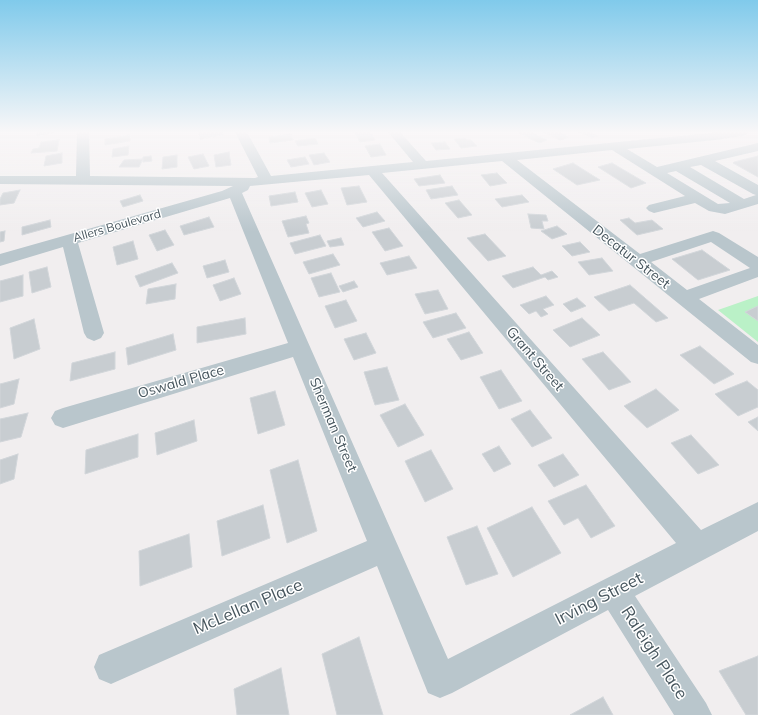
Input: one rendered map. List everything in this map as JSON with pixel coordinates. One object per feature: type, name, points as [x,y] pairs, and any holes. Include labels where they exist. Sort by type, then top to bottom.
[{"type":"street","points":[[83,165],[83,180]]},
{"type":"street","name":"Sherman Street","points":[[248,165],[252,185],[300,347],[440,681]]},
{"type":"street","points":[[0,180],[83,180],[252,185],[418,165]]},
{"type":"street","name":"Decatur Street","points":[[516,165],[758,356]]},
{"type":"street","points":[[644,165],[714,208],[725,209],[758,199]]},
{"type":"street","points":[[713,165],[758,191]]},
{"type":"street","points":[[654,172],[678,166],[742,204]]},
{"type":"street","name":"Grant Street","points":[[373,170],[697,548]]},
{"type":"street","name":"Allers Boulevard","points":[[0,260],[252,185]]},
{"type":"street","points":[[654,208],[697,198]]},
{"type":"street","points":[[637,261],[713,236],[758,265]]},
{"type":"street","points":[[69,240],[94,333]]},
{"type":"street","points":[[684,298],[758,271]]},
{"type":"street","name":"Oswald Place","points":[[63,418],[300,347]]},
{"type":"street","name":"Irving Street","points":[[440,681],[758,516]]},
{"type":"street","name":"McLellan Place","points":[[111,667],[385,548]]},
{"type":"street","name":"Raleigh Place","points":[[614,592],[694,715]]},
{"type":"green space","points":[[758,296],[758,342],[718,310]]},
{"type":"building","points":[[120,165],[140,165],[139,167],[119,167]]},
{"type":"building","points":[[162,165],[177,165],[177,167],[162,169]]},
{"type":"building","points":[[192,165],[209,166],[194,169]]},
{"type":"building","points":[[216,165],[228,165],[216,167]]},
{"type":"building","points":[[565,165],[577,165],[600,180],[577,185],[553,169]]},
{"type":"building","points":[[616,165],[646,183],[631,188],[598,167]]},
{"type":"building","points":[[737,165],[758,165],[758,177]]},
{"type":"building","points":[[497,173],[507,183],[490,186],[481,175]]},
{"type":"building","points":[[440,175],[445,183],[419,186],[414,179]]},
{"type":"building","points":[[359,186],[367,202],[347,205],[341,188]]},
{"type":"building","points":[[452,186],[458,195],[431,199],[426,190]]},
{"type":"building","points":[[20,190],[14,203],[0,205],[0,199],[3,193]]},
{"type":"building","points":[[321,190],[328,204],[312,207],[305,193]]},
{"type":"building","points":[[295,192],[298,202],[271,206],[269,196]]},
{"type":"building","points":[[140,195],[143,201],[123,207],[120,201]]},
{"type":"building","points":[[522,195],[529,202],[502,207],[495,199]]},
{"type":"building","points":[[459,200],[472,215],[458,218],[445,203]]},
{"type":"building","points":[[377,212],[385,221],[363,227],[356,218]]},
{"type":"building","points":[[528,214],[546,215],[548,221],[542,221],[544,229],[531,228]]},
{"type":"building","points":[[306,216],[309,223],[306,224],[309,233],[288,237],[282,221]]},
{"type":"building","points":[[209,217],[214,227],[184,235],[180,226]]},
{"type":"building","points":[[629,218],[635,223],[652,220],[663,229],[637,235],[620,220]]},
{"type":"building","points":[[50,220],[51,227],[22,235],[22,227]]},
{"type":"building","points":[[557,226],[567,234],[552,239],[541,231]]},
{"type":"building","points":[[389,228],[403,246],[385,251],[372,232]]},
{"type":"building","points":[[165,230],[174,245],[157,251],[149,235]]},
{"type":"building","points":[[5,231],[4,241],[0,242],[0,232]]},
{"type":"building","points":[[485,234],[506,256],[488,261],[467,238]]},
{"type":"building","points":[[320,235],[326,246],[295,254],[290,243]]},
{"type":"building","points":[[341,238],[344,245],[330,247],[327,241]]},
{"type":"building","points":[[133,241],[138,259],[117,265],[113,247]]},
{"type":"building","points":[[580,242],[590,252],[572,256],[562,246]]},
{"type":"building","points":[[702,250],[730,270],[698,280],[672,259]]},
{"type":"building","points":[[333,254],[340,265],[309,274],[303,262]]},
{"type":"building","points":[[409,256],[417,268],[387,275],[380,263]]},
{"type":"building","points":[[602,258],[613,271],[589,275],[578,262]]},
{"type":"building","points":[[225,260],[229,272],[207,278],[203,266]]},
{"type":"building","points":[[172,263],[178,273],[140,287],[135,276]]},
{"type":"building","points":[[47,267],[51,287],[32,293],[29,272]]},
{"type":"building","points":[[533,267],[541,275],[552,271],[558,277],[548,280],[545,277],[513,288],[502,276]]},
{"type":"building","points":[[331,273],[340,292],[319,297],[311,278]]},
{"type":"building","points":[[23,275],[23,296],[0,302],[0,281]]},
{"type":"building","points":[[234,278],[241,294],[220,301],[213,285]]},
{"type":"building","points":[[354,281],[358,287],[343,292],[339,286]]},
{"type":"building","points":[[176,284],[175,299],[146,304],[148,289]]},
{"type":"building","points":[[630,285],[668,318],[656,322],[634,303],[609,311],[594,297]]},
{"type":"building","points":[[438,290],[448,309],[425,314],[415,294]]},
{"type":"building","points":[[546,296],[554,305],[543,309],[548,314],[541,317],[536,311],[529,314],[520,305]]},
{"type":"building","points":[[577,298],[586,306],[571,312],[563,304]]},
{"type":"building","points":[[346,300],[357,321],[335,328],[325,306]]},
{"type":"building","points":[[758,306],[758,321],[745,312]]},
{"type":"building","points":[[456,313],[466,328],[433,338],[423,322]]},
{"type":"building","points":[[245,318],[246,334],[197,343],[197,327]]},
{"type":"building","points":[[582,318],[600,335],[570,347],[553,330]]},
{"type":"building","points":[[34,319],[40,349],[14,359],[10,328]]},
{"type":"building","points":[[469,332],[483,353],[461,360],[447,339]]},
{"type":"building","points":[[366,333],[376,353],[354,360],[344,339]]},
{"type":"building","points":[[173,334],[176,350],[128,365],[126,348]]},
{"type":"building","points":[[700,346],[734,374],[714,384],[680,355]]},
{"type":"building","points":[[115,352],[115,369],[70,381],[72,363]]},
{"type":"building","points":[[603,352],[631,382],[609,390],[582,359]]},
{"type":"building","points":[[387,367],[399,400],[375,405],[364,372]]},
{"type":"building","points":[[501,370],[522,401],[499,409],[480,377]]},
{"type":"building","points":[[19,379],[14,404],[0,408],[0,384]]},
{"type":"building","points":[[747,381],[758,390],[758,407],[738,416],[715,394]]},
{"type":"building","points":[[656,389],[679,410],[647,428],[624,406]]},
{"type":"building","points":[[275,391],[285,425],[258,434],[250,398]]},
{"type":"building","points":[[405,404],[424,435],[398,447],[380,415]]},
{"type":"building","points":[[530,410],[552,438],[532,447],[511,419]]},
{"type":"building","points":[[28,413],[21,437],[0,442],[0,419]]},
{"type":"building","points":[[758,417],[758,431],[748,422]]},
{"type":"building","points":[[194,420],[197,441],[157,455],[155,433]]},
{"type":"building","points":[[138,434],[138,457],[85,474],[86,450]]},
{"type":"building","points":[[691,435],[719,465],[698,474],[671,443]]},
{"type":"building","points":[[499,446],[511,464],[494,472],[482,454]]},
{"type":"building","points":[[431,450],[453,489],[425,502],[405,461]]},
{"type":"building","points":[[18,454],[14,479],[0,484],[0,460]]},
{"type":"building","points":[[563,454],[579,475],[554,487],[538,465]]},
{"type":"building","points":[[298,460],[317,531],[287,543],[270,470]]},
{"type":"building","points":[[586,485],[615,526],[591,538],[578,518],[564,525],[548,501]]},
{"type":"building","points":[[263,505],[270,538],[222,556],[217,521]]},
{"type":"building","points":[[532,507],[561,553],[513,577],[487,528]]},
{"type":"building","points":[[477,526],[498,574],[466,585],[447,537]]},
{"type":"building","points":[[189,534],[192,567],[140,586],[139,551]]},
{"type":"building","points":[[359,637],[383,715],[337,715],[322,654]]},
{"type":"building","points":[[758,656],[758,715],[746,715],[719,671]]},
{"type":"building","points":[[281,668],[289,715],[237,715],[234,689]]},
{"type":"building","points":[[603,697],[613,715],[570,715]]}]
